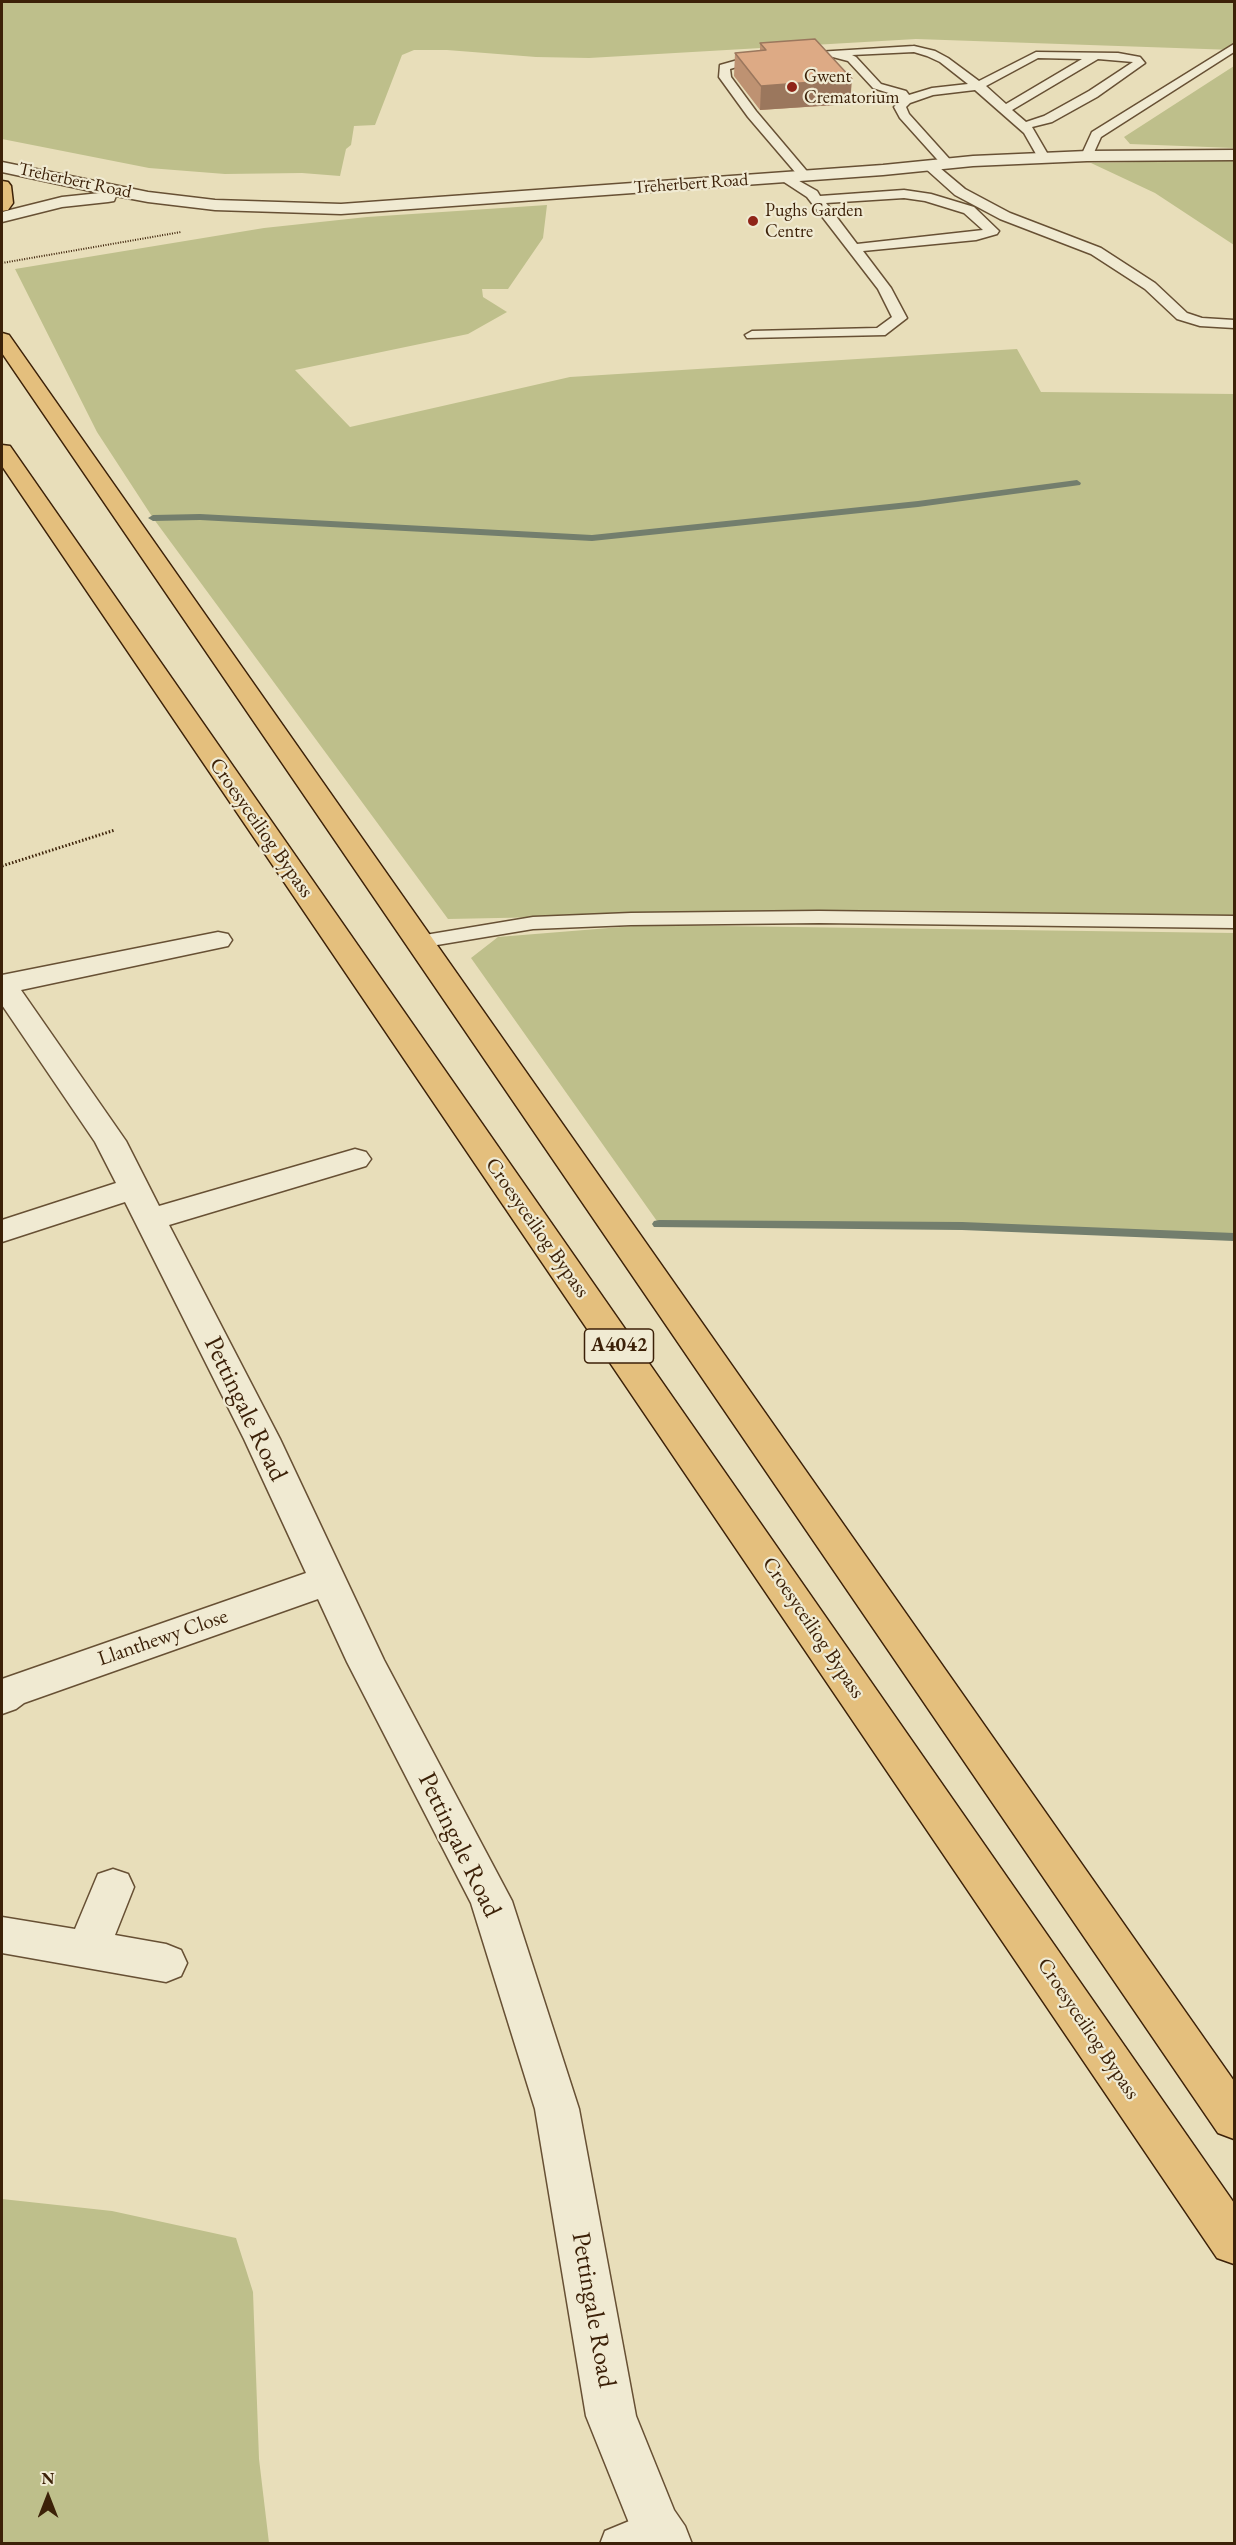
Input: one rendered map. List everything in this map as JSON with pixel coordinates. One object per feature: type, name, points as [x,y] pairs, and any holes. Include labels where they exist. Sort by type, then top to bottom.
[{"type":"highway","points":[[2,186],[4,203],[2,206]]},
{"type":"highway","name":"A4042","points":[[2,339],[1234,2118]]},
{"type":"highway","name":"Croesyceiliog Bypass","points":[[2,451],[1234,2242]]},
{"type":"street","name":"Treherbert Road","points":[[2,167],[148,196],[215,205],[341,209],[1044,158],[1234,154]]},
{"type":"street","name":"Treherbert Road","points":[[2,217],[92,197],[148,196]]},
{"type":"street","name":"Pettingale Road","points":[[218,940],[2,984],[110,1141],[262,1439],[366,1662],[491,1901],[557,2109],[611,2416],[662,2536]]},
{"type":"street","points":[[2,1231],[355,1159]]},
{"type":"street","name":"Llanthewy Close","points":[[2,1698],[9,1692],[327,1581]]},
{"type":"street","points":[[88,1949],[113,1887]]},
{"type":"street","points":[[2,1935],[166,1963]]},
{"type":"lane","points":[[1087,156],[1096,135],[1234,47]]},
{"type":"lane","points":[[805,176],[752,114],[725,77],[724,67],[752,59],[829,53],[914,49],[931,53],[978,86],[1024,126],[1044,158]]},
{"type":"lane","points":[[829,53],[852,58],[877,86],[902,94],[906,100]]},
{"type":"lane","points":[[1024,126],[1048,119],[1093,94],[1139,63],[1136,60],[1118,56],[1036,55],[978,86],[932,92],[906,100],[900,107],[903,115],[960,192],[1005,216],[1096,251],[1150,286],[1182,316],[1200,322],[1234,324]]},
{"type":"lane","points":[[1005,109],[1095,56]]},
{"type":"lane","points":[[752,335],[880,332],[900,318],[884,288],[812,194],[785,177]]},
{"type":"lane","points":[[816,200],[904,194],[926,197],[969,210],[992,231],[976,236],[854,248]]},
{"type":"lane","points":[[419,942],[534,923],[631,919],[819,917],[1234,922]]},
{"type":"lane","points":[[618,2544],[662,2536]]},
{"type":"path","points":[[2,263],[186,231]]},
{"type":"path","points":[[2,866],[115,830]]},
{"type":"green space","points":[[2,2],[1234,2],[1234,50],[916,39],[589,58],[414,50],[402,55],[375,125],[354,126],[351,145],[346,149],[340,176],[302,173],[225,174],[149,168],[2,139]]},
{"type":"green space","points":[[1234,66],[1234,148],[1130,144],[1124,137]]},
{"type":"green space","points":[[1234,160],[1234,245],[1155,193],[1091,163]]},
{"type":"green space","points":[[547,205],[543,238],[508,289],[482,289],[483,297],[507,312],[468,334],[295,370],[350,427],[570,377],[1017,349],[1041,392],[1234,394],[1234,916],[897,910],[448,919],[153,518],[97,432],[15,269],[264,228],[367,217]]},
{"type":"green space","points":[[646,925],[1234,933],[1234,1237],[962,1226],[659,1224],[471,958],[498,937]]},
{"type":"green space","points":[[2,2199],[112,2211],[236,2238],[253,2292],[259,2459],[269,2543],[2,2543]]},
{"type":"building","points":[[815,39],[852,79],[761,86],[735,53],[766,50],[760,43]]},
{"type":"waterway","points":[[153,518],[200,517],[592,538],[918,504],[1077,483]]},
{"type":"waterway","points":[[659,1224],[962,1226],[1234,1237]]},
{"type":"place","name":"Gwent Crematorium","points":[[792,87]]},
{"type":"place","name":"Pughs Garden Centre","points":[[753,221]]}]
